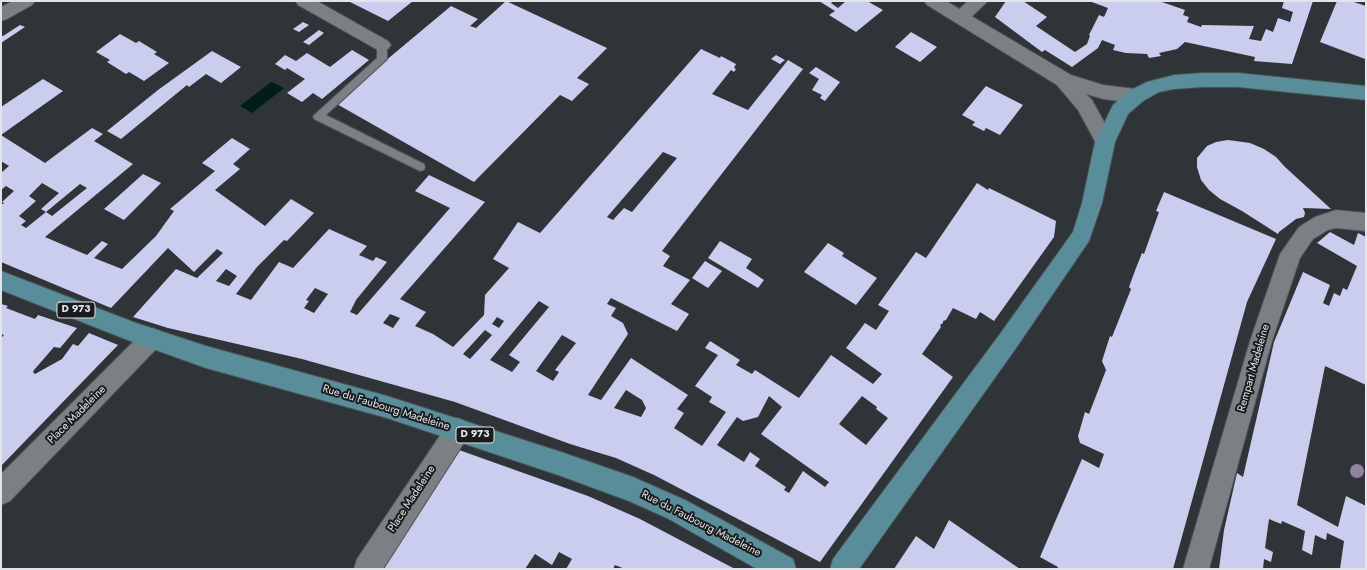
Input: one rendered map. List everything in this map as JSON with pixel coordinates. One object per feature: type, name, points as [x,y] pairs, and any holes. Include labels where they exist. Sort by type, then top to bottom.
[{"type":"main road","points":[[843,569],[1008,341],[1082,235],[1092,204],[1105,142],[1120,110],[1136,96],[1154,87],[1174,82],[1238,80],[1366,92]]},
{"type":"main road","name":"Rue du Faubourg Madeleine","points":[[1,280],[152,338],[206,357],[373,403],[458,430],[633,490],[676,509],[769,559],[783,569]]},
{"type":"street","points":[[1,15],[26,1]]},
{"type":"street","points":[[304,1],[382,45]]},
{"type":"street","points":[[934,1],[1064,80],[1103,92],[1136,96]]},
{"type":"street","points":[[960,17],[979,1]]},
{"type":"street","points":[[1064,80],[1085,105],[1105,142]]},
{"type":"street","name":"Rempart Madeleine","points":[[1196,569],[1261,341],[1291,254],[1306,233],[1322,223],[1336,219],[1366,222]]},
{"type":"street","name":"Place Madeleine","points":[[1,492],[152,338]]},
{"type":"street","name":"Place Madeleine","points":[[366,569],[458,430]]},
{"type":"lane","points":[[382,45],[382,59],[318,116],[420,167]]},
{"type":"shaded area","points":[[271,82],[284,88],[252,113],[240,106]]},
{"type":"building","points":[[348,1],[413,1],[388,21]]},
{"type":"building","points":[[506,1],[607,48],[577,78],[589,84],[572,101],[560,95],[474,182],[335,103],[451,6],[478,19],[470,26],[476,28]]},
{"type":"building","points":[[819,1],[833,1],[831,3],[838,8],[846,1],[867,1],[883,10],[856,32],[829,15],[835,11]]},
{"type":"building","points":[[1006,1],[1023,1],[1047,17],[1036,26],[1075,52],[1087,44],[1089,35],[1099,15],[1104,17],[1108,8],[1089,1],[1159,1],[1185,10],[1183,15],[1189,17],[1187,22],[1201,27],[1202,25],[1254,26],[1249,39],[1261,41],[1266,29],[1273,32],[1278,18],[1290,22],[1293,12],[1282,8],[1284,1],[1313,1],[1292,64],[1254,61],[1255,57],[1185,42],[1177,49],[1159,53],[1161,56],[1149,58],[1147,54],[1126,53],[1113,50],[1115,45],[1102,40],[1098,48],[1072,67],[1045,50],[1042,52],[995,17]]},
{"type":"building","points":[[1337,1],[1351,1],[1366,6],[1365,59],[1320,42]]},
{"type":"building","points":[[303,22],[309,25],[299,32],[293,29]]},
{"type":"building","points":[[20,25],[25,27],[1,43],[1,35],[3,36]]},
{"type":"building","points":[[319,30],[324,33],[309,45],[303,42]]},
{"type":"building","points":[[911,32],[937,47],[920,62],[895,47]]},
{"type":"building","points":[[120,34],[136,43],[139,41],[157,52],[154,54],[169,63],[144,81],[129,72],[126,74],[107,62],[110,60],[96,52]]},
{"type":"building","points":[[701,49],[720,58],[721,56],[736,64],[734,68],[736,69],[734,72],[731,70],[712,94],[748,110],[788,60],[803,69],[662,251],[670,256],[663,266],[690,280],[671,304],[689,314],[677,331],[611,298],[607,304],[616,308],[611,316],[623,323],[628,334],[588,395],[601,400],[631,358],[688,395],[677,409],[684,413],[674,428],[702,446],[726,412],[709,402],[712,397],[695,386],[718,355],[705,348],[710,341],[740,360],[736,365],[752,374],[755,370],[799,398],[831,355],[873,384],[882,374],[846,348],[865,323],[876,330],[889,311],[878,305],[916,252],[926,258],[977,183],[988,190],[989,188],[1056,221],[1054,237],[994,321],[980,312],[976,319],[953,308],[946,320],[940,325],[941,327],[922,354],[953,377],[820,562],[654,475],[616,458],[570,444],[455,402],[302,359],[168,328],[133,317],[176,269],[197,278],[223,253],[217,249],[194,272],[168,248],[111,308],[1,262],[1,205],[4,203],[2,202],[14,191],[6,186],[1,190],[1,173],[9,166],[1,161],[1,135],[45,163],[92,128],[103,134],[94,141],[133,164],[45,237],[87,255],[102,241],[108,244],[94,258],[122,269],[156,236],[174,211],[170,209],[215,171],[202,163],[232,138],[250,149],[233,164],[240,169],[215,190],[265,226],[291,199],[314,213],[287,241],[284,240],[257,267],[236,294],[251,300],[279,262],[293,268],[329,229],[367,246],[359,255],[373,261],[376,257],[387,262],[356,300],[350,312],[357,315],[450,208],[415,191],[429,175],[485,202],[400,299],[426,312],[415,326],[433,334],[453,347],[484,315],[485,295],[509,268],[493,259],[518,222],[540,233]],"holes":[[[663,152],[677,158],[632,212],[624,208],[613,220],[607,217]],[[42,183],[59,193],[41,209],[46,212],[26,228],[21,225],[26,221],[19,216],[36,201],[29,196]],[[80,184],[87,188],[52,216],[46,212]],[[226,269],[237,276],[229,286],[216,281]],[[315,288],[328,294],[314,313],[304,308],[309,301],[306,300]],[[539,301],[549,307],[509,355],[520,362],[512,372],[490,360]],[[390,314],[400,318],[393,328],[383,323]],[[497,317],[504,321],[499,328],[492,324]],[[485,330],[492,335],[470,359],[463,354]],[[562,335],[576,343],[555,370],[559,372],[553,381],[536,371]],[[626,390],[642,400],[646,408],[641,417],[614,408]],[[769,396],[782,407],[761,434],[829,482],[825,487],[803,471],[789,493],[784,490],[786,487],[755,466],[760,459],[750,452],[744,462],[717,445],[737,417],[743,421],[758,417]],[[862,396],[877,407],[876,409],[888,418],[866,445],[839,424]]]},
{"type":"building","points":[[352,50],[369,60],[322,99],[313,93],[302,102],[287,93],[305,79],[287,68],[285,70],[275,64],[285,55],[296,61],[307,53],[330,67]]},
{"type":"building","points":[[212,51],[241,67],[221,83],[206,74],[189,87],[187,85],[121,139],[107,131],[158,90]]},
{"type":"building","points":[[776,55],[785,60],[780,64],[771,59]]},
{"type":"building","points":[[816,67],[840,82],[825,101],[820,98],[822,95],[812,90],[819,79],[809,73]]},
{"type":"building","points":[[43,79],[63,91],[1,135],[1,107]]},
{"type":"building","points":[[986,86],[1023,105],[1000,135],[986,128],[984,131],[972,125],[975,122],[962,115]]},
{"type":"building","points":[[1228,140],[1250,143],[1264,149],[1276,157],[1331,209],[1303,208],[1305,213],[1304,217],[1296,219],[1278,234],[1220,199],[1209,190],[1201,180],[1197,167],[1197,158],[1207,146],[1216,142]]},
{"type":"building","points":[[143,174],[161,183],[124,220],[104,209]]},
{"type":"building","points":[[1164,192],[1276,239],[1247,302],[1173,569],[1057,569],[1058,567],[1040,557],[1082,459],[1099,468],[1104,454],[1080,443],[1078,436],[1085,412],[1089,414],[1106,370],[1102,361],[1110,336],[1112,337],[1131,289],[1129,287],[1142,253],[1144,254],[1159,212],[1156,211]]},
{"type":"building","points":[[1330,232],[1354,245],[1358,233],[1366,237],[1366,385],[1325,366],[1297,505],[1338,527],[1346,496],[1366,506],[1366,569],[1340,569],[1344,541],[1327,533],[1326,540],[1315,535],[1312,555],[1302,550],[1305,531],[1282,521],[1281,524],[1269,519],[1265,548],[1273,552],[1271,562],[1264,559],[1263,569],[1219,569],[1224,530],[1237,473],[1243,477],[1274,342],[1303,272],[1330,285],[1323,303],[1329,306],[1334,293],[1340,296],[1343,288],[1347,290],[1357,266],[1317,243]]},
{"type":"building","points":[[720,241],[752,259],[746,268],[764,280],[758,288],[708,258]]},
{"type":"building","points":[[828,243],[844,253],[842,256],[877,278],[856,305],[804,272]]},
{"type":"building","points":[[705,261],[722,271],[708,288],[692,278]]},
{"type":"building","points":[[1,304],[8,306],[6,308],[35,319],[38,315],[77,328],[60,348],[54,347],[34,370],[33,372],[35,374],[62,359],[73,344],[78,346],[89,333],[118,345],[1,466],[1,338],[4,335],[1,334]]},
{"type":"building","points":[[459,450],[588,496],[640,519],[735,569],[625,569],[615,565],[613,569],[566,569],[572,559],[559,552],[552,565],[535,554],[525,569],[381,569]]},
{"type":"building","points":[[949,520],[1020,569],[894,569],[916,536],[934,549]]}]
